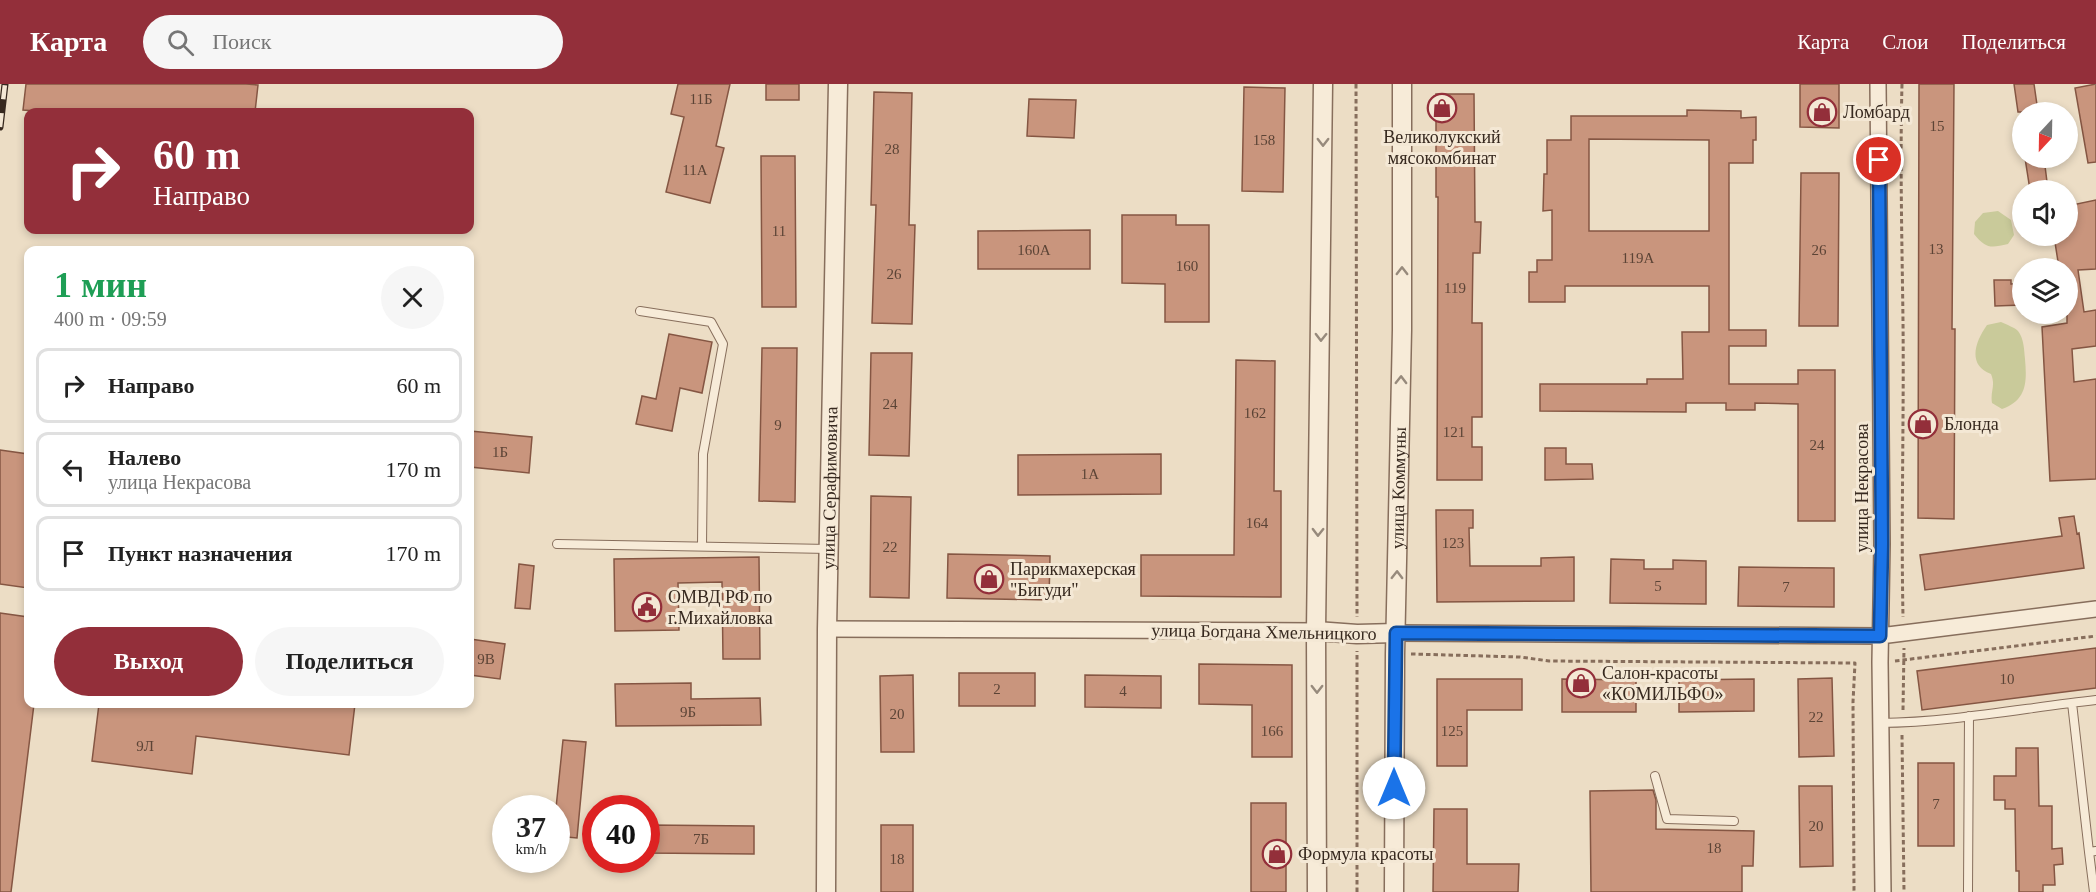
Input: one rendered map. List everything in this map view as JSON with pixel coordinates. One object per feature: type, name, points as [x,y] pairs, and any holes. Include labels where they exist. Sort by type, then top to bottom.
[{"type":"street","name":"улица Серафимовича","points":[[826,892],[827,630],[838,84]]},
{"type":"street","points":[[1317,892],[1316,631],[1323,84]]},
{"type":"street","name":"улица Коммуны","points":[[1394,892],[1395,654],[1402,330],[1402,84]]},
{"type":"street","name":"улица Некрасова","points":[[1878,84],[1882,544],[1880,723],[1883,892]]},
{"type":"street","name":"улица Богдана Хмельницкого","points":[[827,630],[1880,636],[2096,609]]},
{"type":"lane","points":[[640,310],[711,322],[723,345],[703,454],[702,546]]},
{"type":"lane","points":[[557,544],[829,549]]},
{"type":"lane","points":[[1880,723],[1903,723],[1969,716],[2096,700]]},
{"type":"lane","points":[[2072,703],[2093,852],[2094,892]]},
{"type":"lane","points":[[1968,892],[1969,716]]},
{"type":"lane","points":[[1655,776],[1667,819],[1734,821]]},
{"type":"path","points":[[1356,84],[1357,892]]},
{"type":"path","points":[[1902,84],[1900,177],[1903,322],[1901,532],[1904,661],[1904,892]]},
{"type":"path","points":[[1395,654],[1520,657],[1549,661],[1855,663],[1904,661],[2096,636]]},
{"type":"path","points":[[1854,892],[1853,702],[1855,663]]},
{"type":"green space","points":[[1998,211],[2011,220],[2012,238],[2008,244],[1989,246],[1974,234],[1975,222],[1983,213]]},
{"type":"green space","points":[[2001,322],[2014,328],[2020,334],[2023,341],[2026,375],[2021,395],[2016,401],[2002,409],[1992,403],[1991,374],[1979,365],[1975,353],[1979,339],[1987,325]]},
{"type":"building","points":[[26,84],[258,85],[255,108],[24,108],[23,110]]},
{"type":"building","points":[[678,84],[730,84],[716,146],[724,148],[710,203],[666,192],[684,117],[671,114]]},
{"type":"building","points":[[766,84],[799,84],[799,100],[766,100]]},
{"type":"building","points":[[1800,84],[1839,84],[1839,128],[1800,127]]},
{"type":"building","points":[[1919,84],[1954,84],[1952,329],[1955,329],[1954,519],[1918,518]]},
{"type":"building","points":[[2014,84],[2034,84],[2037,102],[2017,102]]},
{"type":"building","points":[[2096,84],[2096,162],[2088,163],[2075,88]]},
{"type":"building","points":[[1244,87],[1285,88],[1283,192],[1242,191]]},
{"type":"building","points":[[874,92],[912,93],[909,225],[915,225],[912,324],[872,323],[876,205],[871,205]]},
{"type":"building","points":[[1436,94],[1474,94],[1475,222],[1481,222],[1480,253],[1473,253],[1472,323],[1482,323],[1482,417],[1472,417],[1472,447],[1482,447],[1482,480],[1437,480]]},
{"type":"building","points":[[1029,99],[1076,100],[1074,138],[1027,136]]},
{"type":"building","points":[[1687,110],[1741,111],[1741,118],[1756,117],[1753,163],[1729,163],[1729,330],[1766,330],[1766,346],[1729,346],[1729,384],[1798,384],[1798,370],[1835,370],[1835,521],[1798,521],[1798,404],[1755,403],[1755,410],[1726,410],[1726,403],[1686,403],[1686,412],[1540,411],[1540,384],[1647,384],[1647,379],[1683,379],[1682,332],[1709,332],[1709,286],[1565,286],[1565,302],[1529,302],[1529,272],[1537,272],[1537,260],[1552,260],[1552,210],[1543,211],[1544,174],[1547,174],[1547,140],[1571,140],[1571,116],[1687,116]],"holes":[[[1589,139],[1709,140],[1709,231],[1589,231]]]},
{"type":"building","points":[[761,156],[795,156],[796,307],[762,307]]},
{"type":"building","points":[[2027,168],[2045,168],[2047,180],[2028,180]]},
{"type":"building","points":[[1801,173],[1839,173],[1838,326],[1799,326]]},
{"type":"building","points":[[2096,200],[2096,269],[2078,270],[2078,258],[2057,258],[2056,246],[2078,246],[2078,204]]},
{"type":"building","points":[[1122,215],[1176,215],[1176,225],[1209,225],[1209,322],[1165,322],[1165,284],[1122,283]]},
{"type":"building","points":[[1090,230],[1090,269],[978,269],[978,231]]},
{"type":"building","points":[[2078,270],[2084,312],[2096,310],[2096,346],[2072,349],[2074,382],[2096,379],[2096,479],[2050,481],[2042,327],[2078,324]]},
{"type":"building","points":[[1994,280],[2011,280],[2012,305],[1995,306]]},
{"type":"building","points":[[669,334],[712,342],[702,393],[680,388],[672,431],[636,424],[642,396],[656,399]]},
{"type":"building","points":[[762,348],[797,348],[795,502],[759,501]]},
{"type":"building","points":[[871,353],[912,353],[909,456],[869,455]]},
{"type":"building","points":[[1236,360],[1275,361],[1274,491],[1281,491],[1281,597],[1141,596],[1141,555],[1234,555]]},
{"type":"building","points":[[474,431],[532,437],[529,473],[474,467]]},
{"type":"building","points":[[1545,448],[1566,448],[1566,464],[1592,464],[1593,479],[1545,480]]},
{"type":"building","points":[[0,450],[24,453],[24,587],[0,584]]},
{"type":"building","points":[[1161,454],[1161,494],[1018,495],[1018,455]]},
{"type":"building","points":[[871,496],[911,497],[909,598],[870,597]]},
{"type":"building","points":[[1436,510],[1473,510],[1473,528],[1469,528],[1470,566],[1541,566],[1541,558],[1574,557],[1574,601],[1437,602]]},
{"type":"building","points":[[2074,516],[2084,568],[1925,590],[1920,555],[2062,536],[2059,518]]},
{"type":"building","points":[[948,554],[1050,556],[1049,600],[947,598]]},
{"type":"building","name":"ОМВД РФ по г.Михайловка","points":[[759,557],[760,659],[723,659],[722,582],[678,583],[679,630],[615,631],[614,559]]},
{"type":"building","points":[[1611,559],[1644,560],[1644,569],[1673,569],[1673,560],[1706,561],[1706,604],[1610,603]]},
{"type":"building","points":[[519,564],[534,566],[530,609],[515,608]]},
{"type":"building","points":[[1739,567],[1834,568],[1834,607],[1738,606]]},
{"type":"building","points":[[0,613],[24,616],[24,708],[34,708],[11,892],[0,892]]},
{"type":"building","points":[[474,640],[505,644],[500,679],[474,676]]},
{"type":"building","points":[[2096,648],[2096,688],[1922,710],[1917,671]]},
{"type":"building","points":[[1199,664],[1292,665],[1292,757],[1252,757],[1252,705],[1199,704]]},
{"type":"building","points":[[959,673],[1035,673],[1035,706],[959,706]]},
{"type":"building","points":[[913,675],[914,752],[881,752],[880,676]]},
{"type":"building","points":[[1085,675],[1161,676],[1161,708],[1085,707]]},
{"type":"building","points":[[1832,678],[1834,756],[1799,757],[1798,679]]},
{"type":"building","points":[[1437,679],[1522,679],[1522,710],[1467,710],[1467,766],[1437,766]]},
{"type":"building","points":[[1562,679],[1636,680],[1636,712],[1562,712]]},
{"type":"building","points":[[1754,679],[1754,711],[1679,712],[1679,680]]},
{"type":"building","points":[[691,683],[691,699],[760,698],[761,725],[616,726],[615,684]]},
{"type":"building","points":[[99,708],[355,708],[349,755],[196,736],[192,774],[92,761]]},
{"type":"building","points":[[563,740],[586,742],[577,838],[570,837],[570,795],[557,795]]},
{"type":"building","points":[[2016,748],[2038,748],[2039,806],[2052,806],[2052,849],[2062,848],[2063,864],[2054,865],[2055,885],[2043,885],[2043,892],[2019,892],[2019,871],[2016,871],[2015,809],[2005,809],[2005,800],[1994,800],[1994,776],[2016,776]]},
{"type":"building","points":[[1918,763],[1954,763],[1954,846],[1918,846]]},
{"type":"building","points":[[1799,786],[1832,786],[1833,866],[1800,867]]},
{"type":"building","points":[[1653,790],[1656,800],[1656,829],[1754,831],[1753,866],[1742,866],[1742,892],[1591,892],[1590,791]]},
{"type":"building","points":[[1251,803],[1286,803],[1286,892],[1251,892]]},
{"type":"building","points":[[1434,809],[1467,809],[1467,864],[1519,864],[1518,892],[1433,892]]},
{"type":"building","points":[[660,825],[754,826],[754,854],[660,853]]},
{"type":"building","points":[[881,825],[913,825],[913,892],[881,892]]},
{"type":"railway","points":[[0,127],[5,84]]},
{"type":"place","name":"Великолукский мясокомбинат","points":[[1442,108]]},
{"type":"place","name":"Ломбард","points":[[1822,112]]},
{"type":"place","name":"Блонда","points":[[1923,424]]},
{"type":"place","name":"Парикмахерская \"Бигуди\"","points":[[989,579]]},
{"type":"place","name":"ОМВД РФ по г.Михайловка","points":[[647,607]]},
{"type":"place","name":"Салон-красоты «КОМИЛЬФО»","points":[[1581,683]]},
{"type":"place","name":"Формула красоты","points":[[1277,854]]},
{"type":"route","points":[[1394,788],[1396,633],[1880,636],[1882,544],[1879,160]]}]
